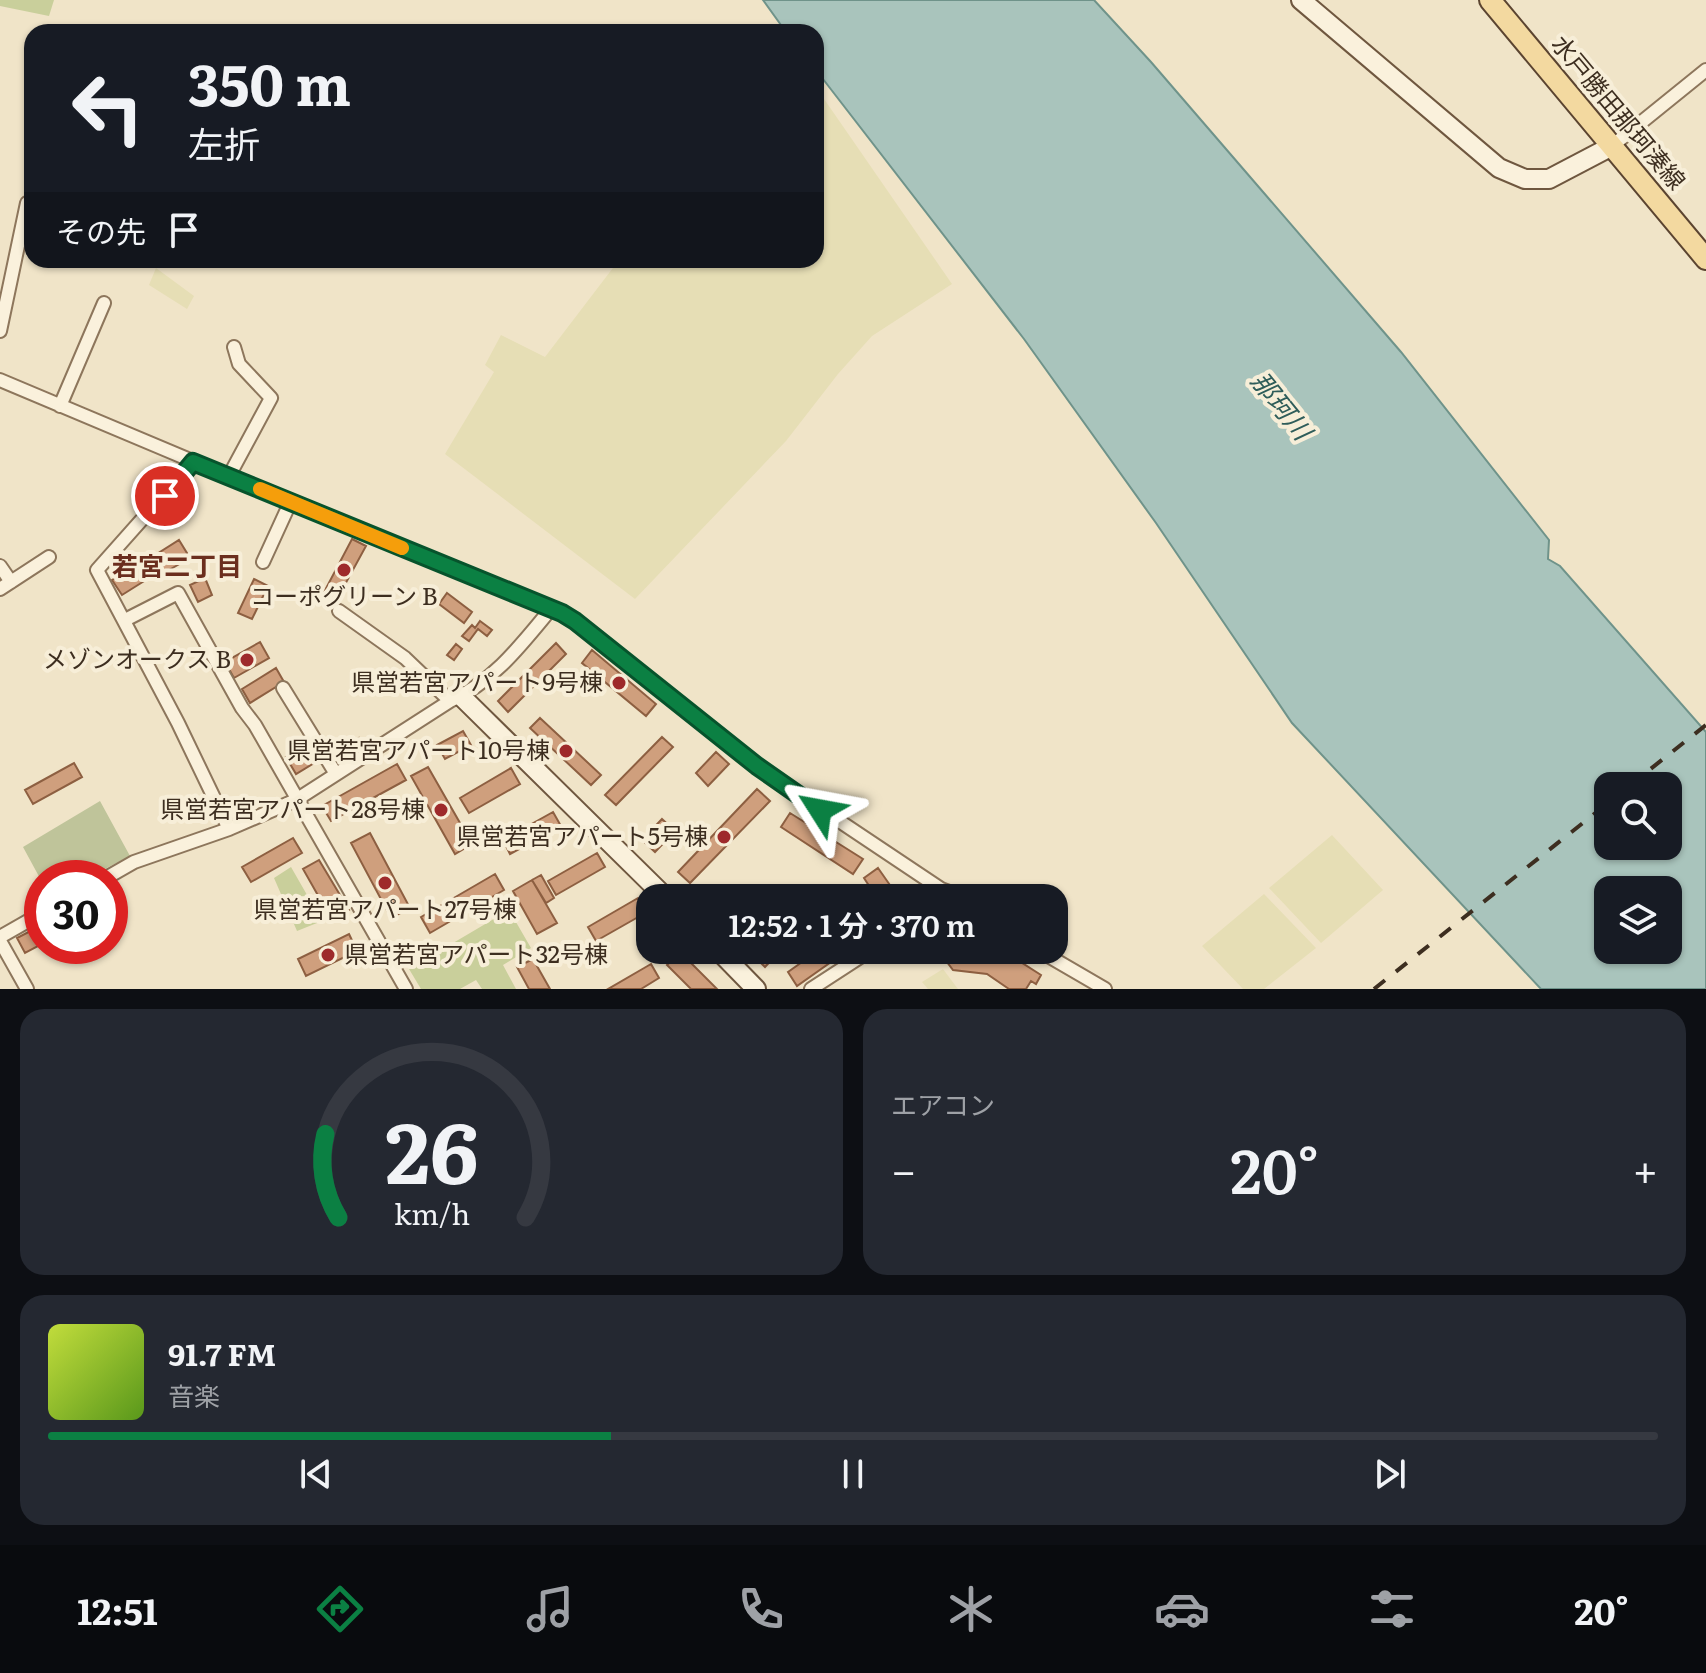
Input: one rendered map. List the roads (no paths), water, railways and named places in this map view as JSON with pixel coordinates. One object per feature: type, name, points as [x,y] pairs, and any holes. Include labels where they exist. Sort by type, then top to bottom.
[{"type":"main road","name":"水戸勝田那珂湊線","points":[[1490,0],[1706,259]]},
{"type":"street","points":[[1301,0],[1499,168],[1525,179],[1549,179],[1612,146],[1706,70]]},
{"type":"street","points":[[0,331],[24,217]]},
{"type":"street","points":[[60,406],[104,303]]},
{"type":"street","points":[[229,476],[271,398],[239,364],[234,347]]},
{"type":"street","points":[[0,380],[290,503],[463,571],[575,621],[757,766],[928,884]]},
{"type":"street","points":[[193,462],[97,570],[178,723],[229,829]]},
{"type":"street","points":[[263,562],[290,503]]},
{"type":"street","points":[[0,566],[6,586],[49,557]]},
{"type":"street","points":[[125,620],[178,593],[406,989]]},
{"type":"street","points":[[128,865],[229,829],[296,800],[474,689],[511,656],[550,610]]},
{"type":"street","points":[[339,611],[456,699],[651,884]]},
{"type":"street","points":[[283,688],[336,774]]},
{"type":"street","points":[[24,924],[0,939],[27,989]]},
{"type":"street","points":[[732,964],[756,989]]},
{"type":"street","points":[[811,989],[849,964]]},
{"type":"street","points":[[1062,964],[1105,989]]},
{"type":"water","name":"那珂川","points":[[763,0],[1094,0],[1401,352],[1549,540],[1548,559],[1560,566],[1706,732],[1706,989],[1541,989],[1292,723],[1156,523],[1024,339],[824,80],[824,24],[780,24]]},
{"type":"railway","points":[[1647,772],[1706,725]]},
{"type":"railway","points":[[1374,989],[1594,814]]},
{"type":"place","name":"コーポグリーン B","points":[[344,570]]},
{"type":"place","name":"メゾンオークス B","points":[[247,660]]},
{"type":"place","name":"県営若宮アパート9号棟","points":[[619,683]]},
{"type":"place","name":"県営若宮アパート10号棟","points":[[566,751]]},
{"type":"place","name":"県営若宮アパート28号棟","points":[[441,810]]},
{"type":"place","name":"県営若宮アパート5号棟","points":[[724,837]]},
{"type":"place","name":"県営若宮アパート27号棟","points":[[385,883]]},
{"type":"place","name":"県営若宮アパート32号棟","points":[[328,955]]},
{"type":"district","name":"若宮二丁目","points":[[177,567]]}]
